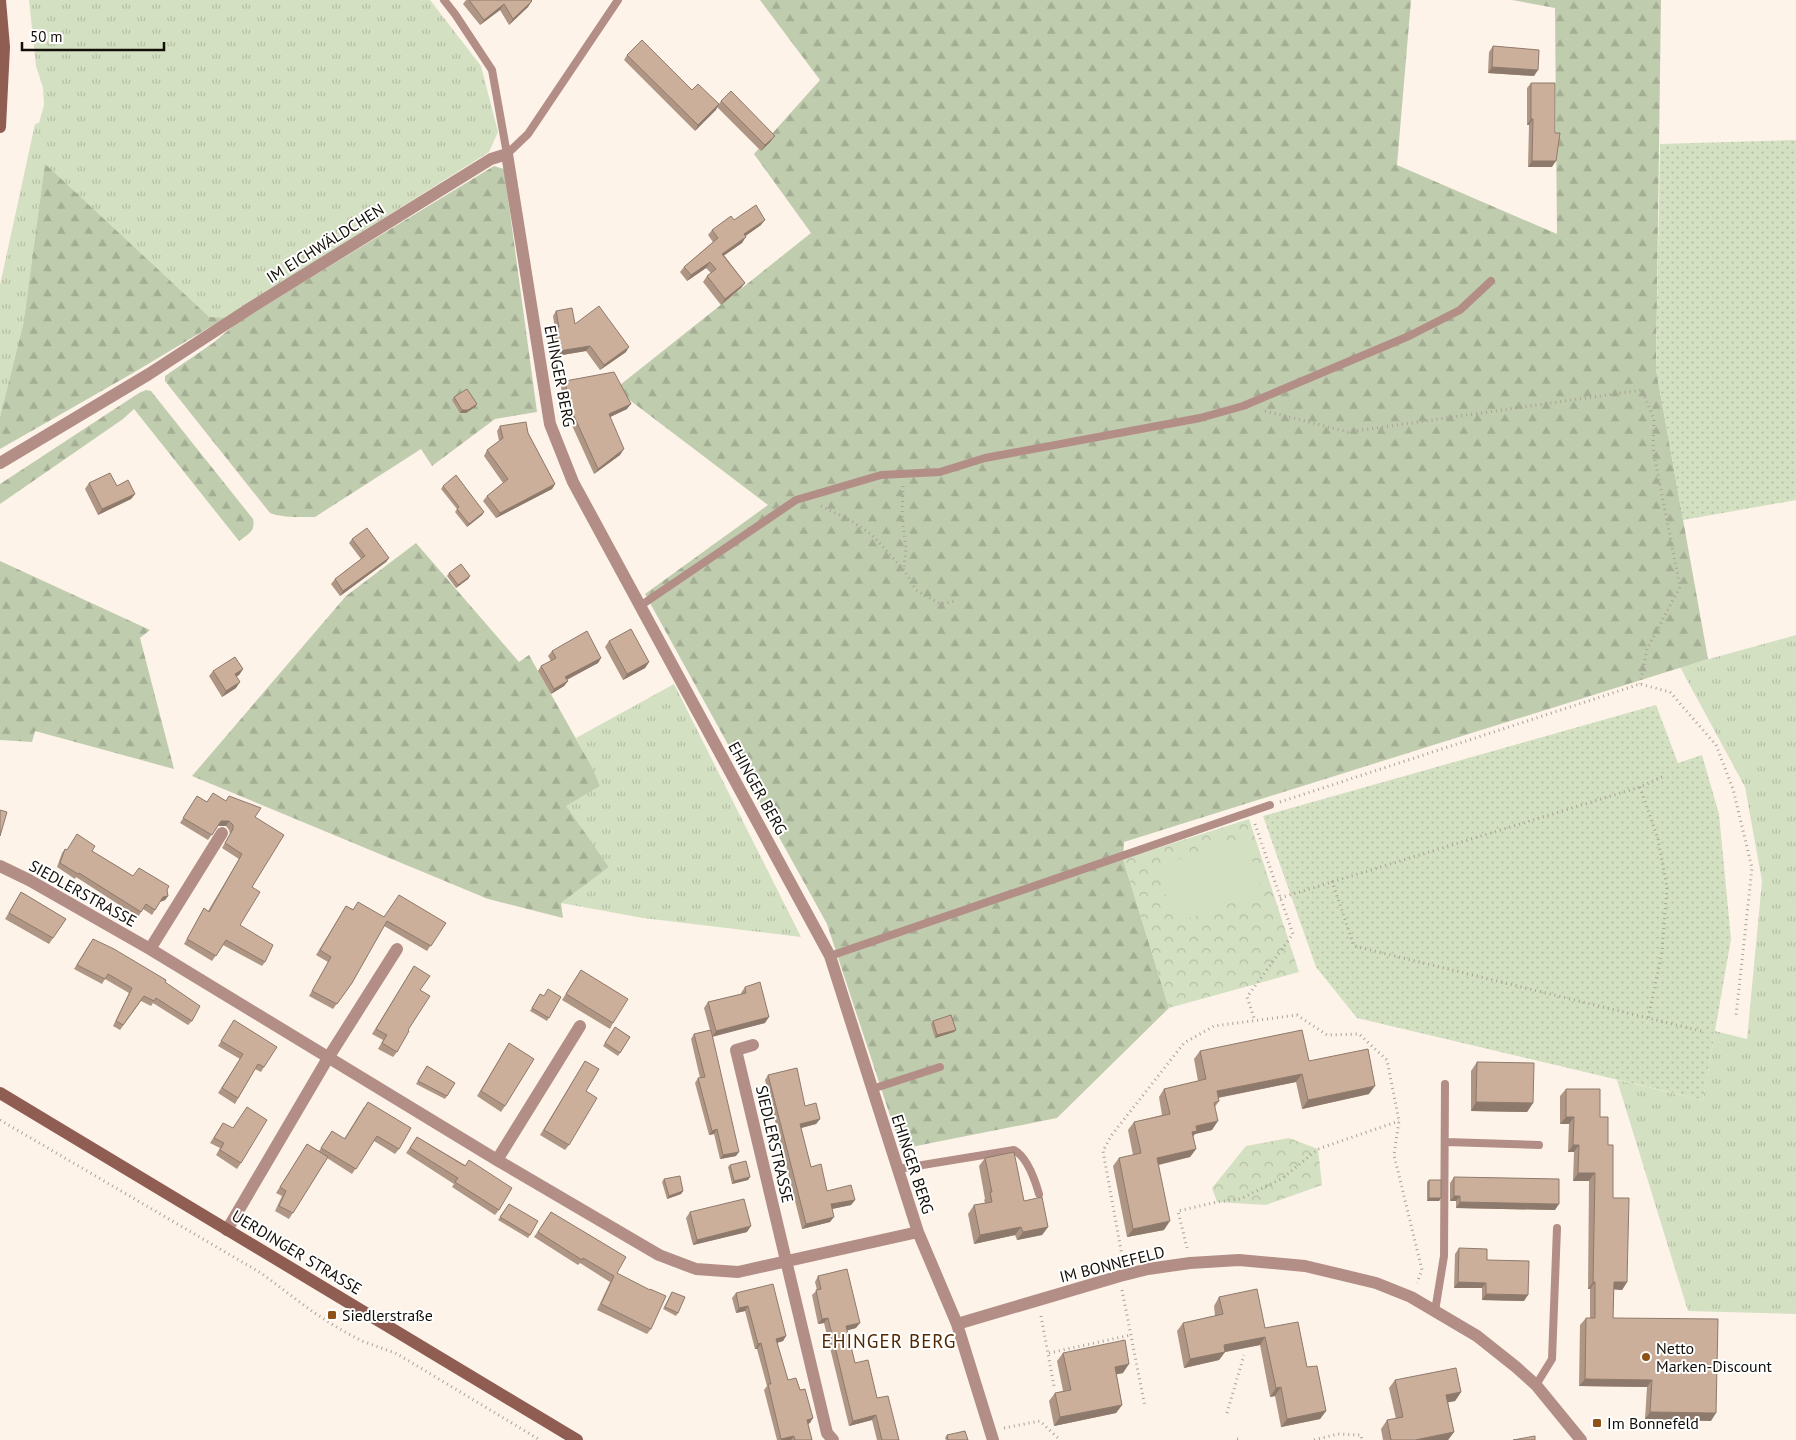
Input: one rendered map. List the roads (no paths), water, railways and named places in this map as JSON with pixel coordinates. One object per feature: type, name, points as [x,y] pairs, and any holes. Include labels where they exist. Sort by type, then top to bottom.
[{"type":"main road","points":[[0,0],[4,47],[0,127]]},
{"type":"main road","name":"UERDINGER STRASSE","points":[[0,1093],[577,1440]]},
{"type":"street","name":"IM EICHWÄLDCHEN","points":[[0,463],[149,374],[252,307],[483,164],[507,154]]},
{"type":"street","name":"EHINGER BERG","points":[[507,154],[550,424],[573,482],[830,956],[918,1232],[956,1324],[992,1436]]},
{"type":"street","points":[[150,949],[222,833]]},
{"type":"street","name":"SIEDLERSTRASSE","points":[[0,866],[30,880],[150,949],[497,1160],[659,1255],[696,1270],[738,1272],[918,1232]]},
{"type":"street","points":[[227,1230],[328,1058],[397,949]]},
{"type":"street","points":[[497,1160],[580,1026]]},
{"type":"street","name":"SIEDLERSTRASSE","points":[[753,1045],[736,1050],[827,1433],[833,1440]]},
{"type":"street","name":"IM BONNEFELD","points":[[956,1324],[1123,1275],[1190,1263],[1239,1260],[1305,1266],[1376,1283],[1411,1297],[1477,1336],[1536,1385],[1581,1440]]},
{"type":"lane","points":[[444,0],[492,70],[507,154]]},
{"type":"lane","name":"IM EICHWÄLDCHEN","points":[[507,154],[528,134],[618,0]]},
{"type":"lane","points":[[640,606],[796,500],[881,475],[940,472],[985,458],[1200,418],[1243,406],[1409,336],[1460,310],[1491,280]]},
{"type":"lane","points":[[830,956],[1270,805]]},
{"type":"lane","points":[[872,1089],[940,1067]]},
{"type":"lane","points":[[1435,1311],[1444,1256],[1445,1084]]},
{"type":"lane","points":[[1446,1142],[1540,1145]]},
{"type":"lane","points":[[898,1168],[1014,1150],[1020,1153],[1036,1181],[1039,1194]]},
{"type":"lane","points":[[1536,1385],[1552,1359],[1557,1228]]},
{"type":"place","name":"Siedlerstraße","points":[[332,1315]]},
{"type":"place","name":"Netto Marken-Discount","points":[[1646,1357]]},
{"type":"place","name":"Im Bonnefeld","points":[[1597,1423]]},
{"type":"district","name":"EHINGER BERG","points":[[889,1341]]}]
